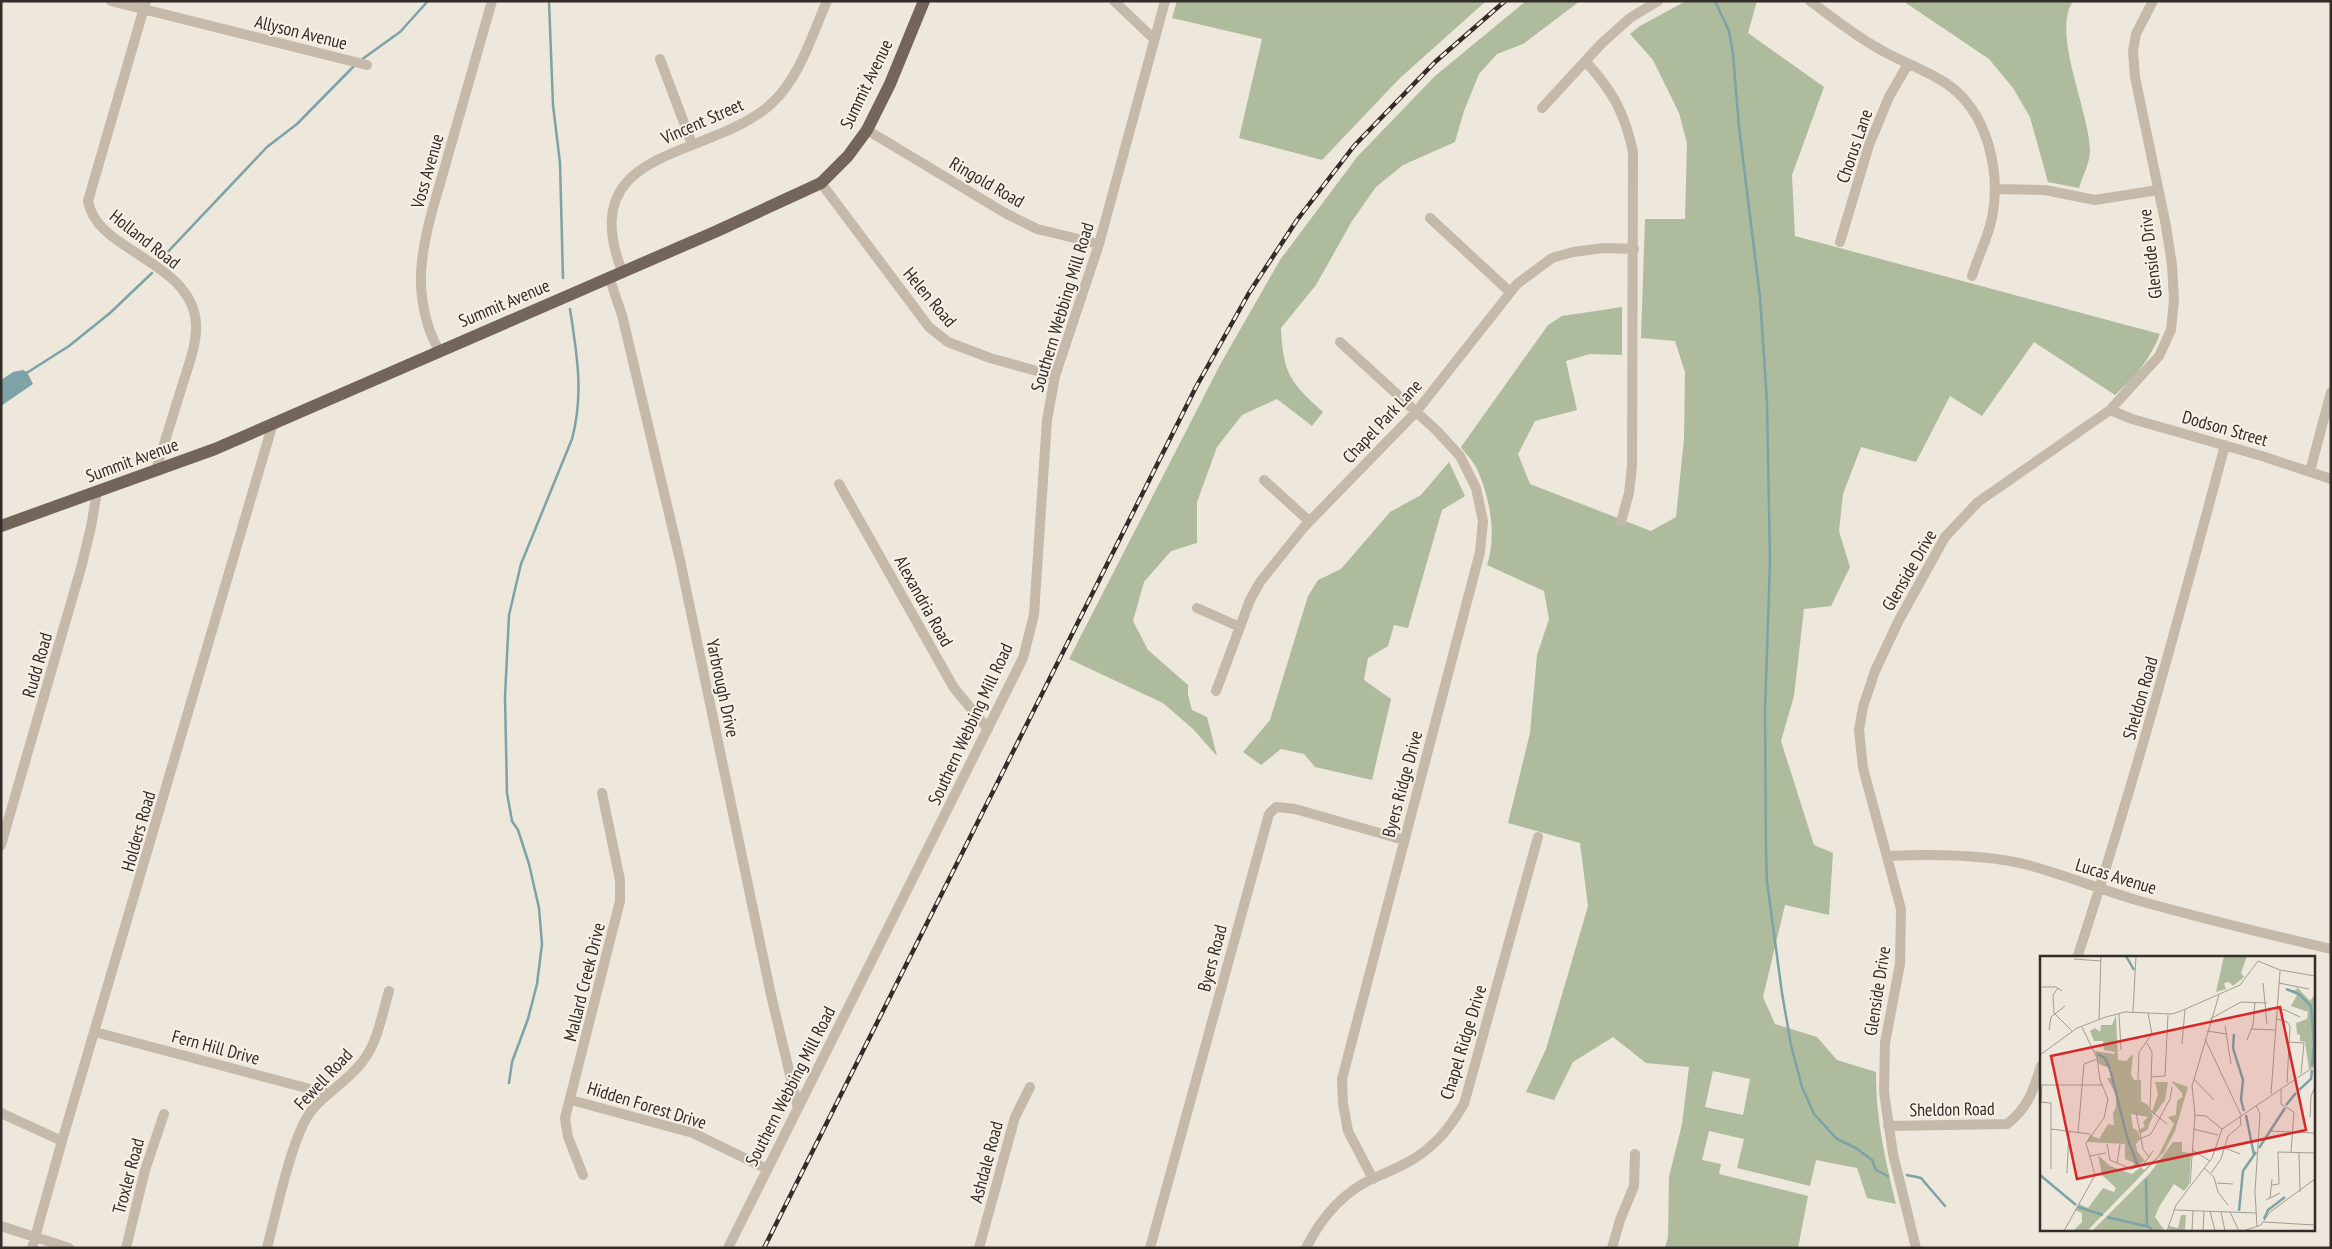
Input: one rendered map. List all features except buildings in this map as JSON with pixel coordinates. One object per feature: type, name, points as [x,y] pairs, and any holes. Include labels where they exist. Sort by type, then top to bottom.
[{"type":"main road","name":"Summit Avenue","points":[[1,526],[214,449],[821,183],[848,156],[867,130],[890,84],[924,1]]},
{"type":"street","name":"Allyson Avenue","points":[[111,1],[145,5],[367,65]]},
{"type":"street","name":"Voss Avenue","points":[[439,350],[433,340],[423,302],[421,276],[423,252],[492,1]]},
{"type":"street","name":"Vincent Street","points":[[622,271],[612,238],[614,207],[621,191],[640,169],[692,144],[735,128],[771,104],[786,86],[801,60],[827,1]]},
{"type":"street","points":[[1114,1],[1154,39]]},
{"type":"street","name":"Southern Webbing Mill Road","points":[[728,1248],[988,730],[1022,658],[1034,615],[1047,420],[1055,376],[1099,244],[1165,1]]},
{"type":"street","points":[[1542,108],[1586,62],[1602,42],[1623,24],[1658,1]]},
{"type":"street","points":[[1810,1],[1877,48],[1948,84],[1963,98],[1976,118],[1986,135],[1992,161],[1995,188],[1991,219],[1972,276]]},
{"type":"street","name":"Glenside Drive","points":[[1916,1248],[1893,1154],[1884,1092],[1885,1043],[1900,964],[1901,909],[1863,768],[1859,730],[1863,707],[1875,670],[1899,620],[1945,537],[1978,502],[2110,410],[2159,356],[2171,330],[2174,300],[2172,265],[2134,77],[2133,51],[2136,34],[2153,1]]},
{"type":"street","name":"Holland Road","points":[[145,5],[88,201],[90,212],[101,228],[161,269],[179,286],[192,304],[196,324],[195,346],[156,470]]},
{"type":"street","points":[[660,59],[692,144]]},
{"type":"street","points":[[1586,62],[1612,94],[1628,127],[1633,152],[1632,466],[1629,494],[1621,522]]},
{"type":"street","name":"Chorus Lane","points":[[1840,242],[1869,145],[1889,97],[1908,64]]},
{"type":"street","name":"Ringold Road","points":[[867,130],[955,183],[1037,229],[1099,244]]},
{"type":"street","name":"Helen Road","points":[[821,183],[930,327],[948,342],[990,358],[1055,376]]},
{"type":"street","points":[[1995,188],[2045,190],[2095,200],[2158,190]]},
{"type":"street","points":[[1430,218],[1510,292]]},
{"type":"street","name":"Chapel Park Lane","points":[[1216,691],[1240,627],[1260,582],[1309,521],[1416,412],[1510,292],[1524,278],[1552,258],[1573,252],[1604,248],[1634,249]]},
{"type":"street","name":"Yarbrough Drive","points":[[610,277],[622,315],[680,560],[771,995],[798,1108]]},
{"type":"street","name":"Byers Ridge Drive","points":[[1340,342],[1416,412],[1460,456],[1476,488],[1483,522],[1480,552],[1342,1079],[1343,1104],[1348,1131],[1373,1179]]},
{"type":"street","points":[[2310,472],[2331,392]]},
{"type":"street","name":"Dodson Street","points":[[2110,410],[2132,419],[2225,445],[2331,479]]},
{"type":"street","name":"Holders Road","points":[[34,1243],[62,1141],[273,423]]},
{"type":"street","name":"Sheldon Road","points":[[2078,956],[2131,787],[2176,629],[2225,445]]},
{"type":"street","points":[[1264,480],[1309,521]]},
{"type":"street","name":"Alexandria Road","points":[[840,484],[954,688],[988,730]]},
{"type":"street","name":"Rudd Road","points":[[1,844],[81,568],[97,492]]},
{"type":"street","points":[[1197,608],[1240,627]]},
{"type":"street","name":"Mallard Creek Drive","points":[[583,1175],[568,1137],[565,1118],[620,901],[620,880],[602,794]]},
{"type":"street","name":"Byers Road","points":[[1150,1248],[1269,814],[1276,807],[1295,809],[1404,840]]},
{"type":"street","name":"Chapel Ridge Drive","points":[[1306,1248],[1316,1228],[1334,1207],[1354,1190],[1373,1179],[1403,1166],[1431,1146],[1448,1129],[1464,1104],[1538,837]]},
{"type":"street","name":"Lucas Avenue","points":[[1888,856],[1917,855],[2001,860],[2028,865],[2099,889],[2331,950]]},
{"type":"street","name":"Fewell Road","points":[[267,1248],[302,1128],[312,1110],[358,1068],[372,1049],[388,991]]},
{"type":"street","name":"Fern Hill Drive","points":[[95,1032],[329,1094]]},
{"type":"street","name":"Sheldon Road","points":[[1888,1126],[2007,1124],[2020,1114],[2026,1104],[2040,1069]]},
{"type":"street","name":"Ashdale Road","points":[[979,1248],[1015,1117],[1030,1087]]},
{"type":"street","name":"Hidden Forest Drive","points":[[571,1100],[693,1133],[767,1168]]},
{"type":"street","points":[[1,1113],[62,1141]]},
{"type":"street","name":"Troxler Road","points":[[126,1248],[145,1170],[164,1114]]},
{"type":"street","points":[[1612,1248],[1620,1220],[1634,1186],[1635,1154]]},
{"type":"street","points":[[1,1226],[34,1243],[69,1248]]},
{"type":"green space","points":[[1177,1],[1486,1],[1399,79],[1322,160],[1239,138],[1262,39],[1172,18]]},
{"type":"green space","points":[[1526,1],[1580,1],[1523,44],[1497,54],[1479,74],[1464,111],[1455,142],[1403,165],[1376,187],[1352,221],[1316,285],[1281,328],[1286,367],[1290,376],[1303,393],[1323,412],[1312,426],[1277,399],[1242,415],[1217,447],[1197,502],[1197,543],[1171,551],[1144,582],[1133,621],[1148,650],[1188,685],[1188,695],[1192,710],[1207,717],[1217,756],[1193,729],[1163,703],[1069,659],[1221,363],[1280,260],[1357,157],[1435,76]]},
{"type":"green space","points":[[1686,1],[1757,1],[1748,33],[1824,87],[1792,175],[1795,236],[2160,334],[2152,352],[2141,368],[2115,395],[2034,342],[1982,416],[1950,396],[1916,462],[1861,447],[1843,494],[1839,531],[1850,567],[1831,606],[1804,609],[1794,696],[1781,741],[1814,845],[1833,853],[1829,915],[1785,905],[1763,997],[1775,1024],[1817,1037],[1837,1060],[1876,1072],[1879,1123],[1896,1204],[1867,1198],[1857,1168],[1816,1160],[1810,1186],[1737,1168],[1744,1139],[1709,1131],[1702,1160],[1721,1164],[1719,1174],[1808,1196],[1798,1248],[1665,1248],[1668,1237],[1669,1177],[1682,1124],[1689,1067],[1646,1063],[1613,1037],[1573,1062],[1554,1100],[1526,1092],[1546,1049],[1588,906],[1580,843],[1508,823],[1530,733],[1537,655],[1549,619],[1544,591],[1487,565],[1492,529],[1489,504],[1477,469],[1461,447],[1548,325],[1562,316],[1622,307],[1622,355],[1590,354],[1566,361],[1577,410],[1535,421],[1518,454],[1530,484],[1651,531],[1676,517],[1684,439],[1685,372],[1675,341],[1641,338],[1645,219],[1685,219],[1687,143],[1679,113],[1653,60],[1630,34],[1640,26]],"holes":[[[1713,1071],[1750,1079],[1743,1115],[1705,1107]]]},
{"type":"green space","points":[[1903,1],[2073,1],[2067,15],[2066,33],[2090,151],[2079,188],[2048,182],[2030,117],[2013,88],[1989,59]]},
{"type":"green space","points":[[1449,462],[1465,496],[1442,510],[1408,628],[1394,625],[1388,646],[1368,658],[1364,680],[1391,699],[1372,780],[1315,767],[1304,754],[1281,749],[1261,765],[1243,752],[1270,720],[1308,596],[1318,580],[1341,569],[1390,512],[1421,495]]},
{"type":"water","points":[[23,370],[27,372],[33,384],[1,406],[1,380],[13,372]]},
{"type":"waterway","points":[[361,60],[400,32],[428,1]]},
{"type":"waterway","points":[[549,1],[553,105],[560,163],[563,278]]},
{"type":"waterway","points":[[1715,1],[1729,31],[1733,54],[1739,127],[1760,297],[1767,403],[1770,561],[1765,711],[1766,852],[1767,882],[1782,993],[1791,1045],[1802,1087],[1814,1114],[1837,1139],[1856,1148],[1872,1160],[1876,1170],[1888,1176]]},
{"type":"waterway","points":[[162,258],[267,147],[297,124],[355,65]]},
{"type":"waterway","points":[[25,374],[69,346],[110,313],[152,273]]},
{"type":"waterway","points":[[509,1083],[512,1062],[528,1019],[537,984],[542,944],[539,908],[529,864],[518,830],[512,821],[507,793],[505,697],[509,615],[521,564],[572,439],[576,422],[578,374],[570,309]]},
{"type":"waterway","points":[[1907,1175],[1921,1178],[1945,1206]]},
{"type":"railway","points":[[764,1248],[1196,387],[1249,293],[1297,220],[1354,146],[1435,62],[1505,1]]}]
